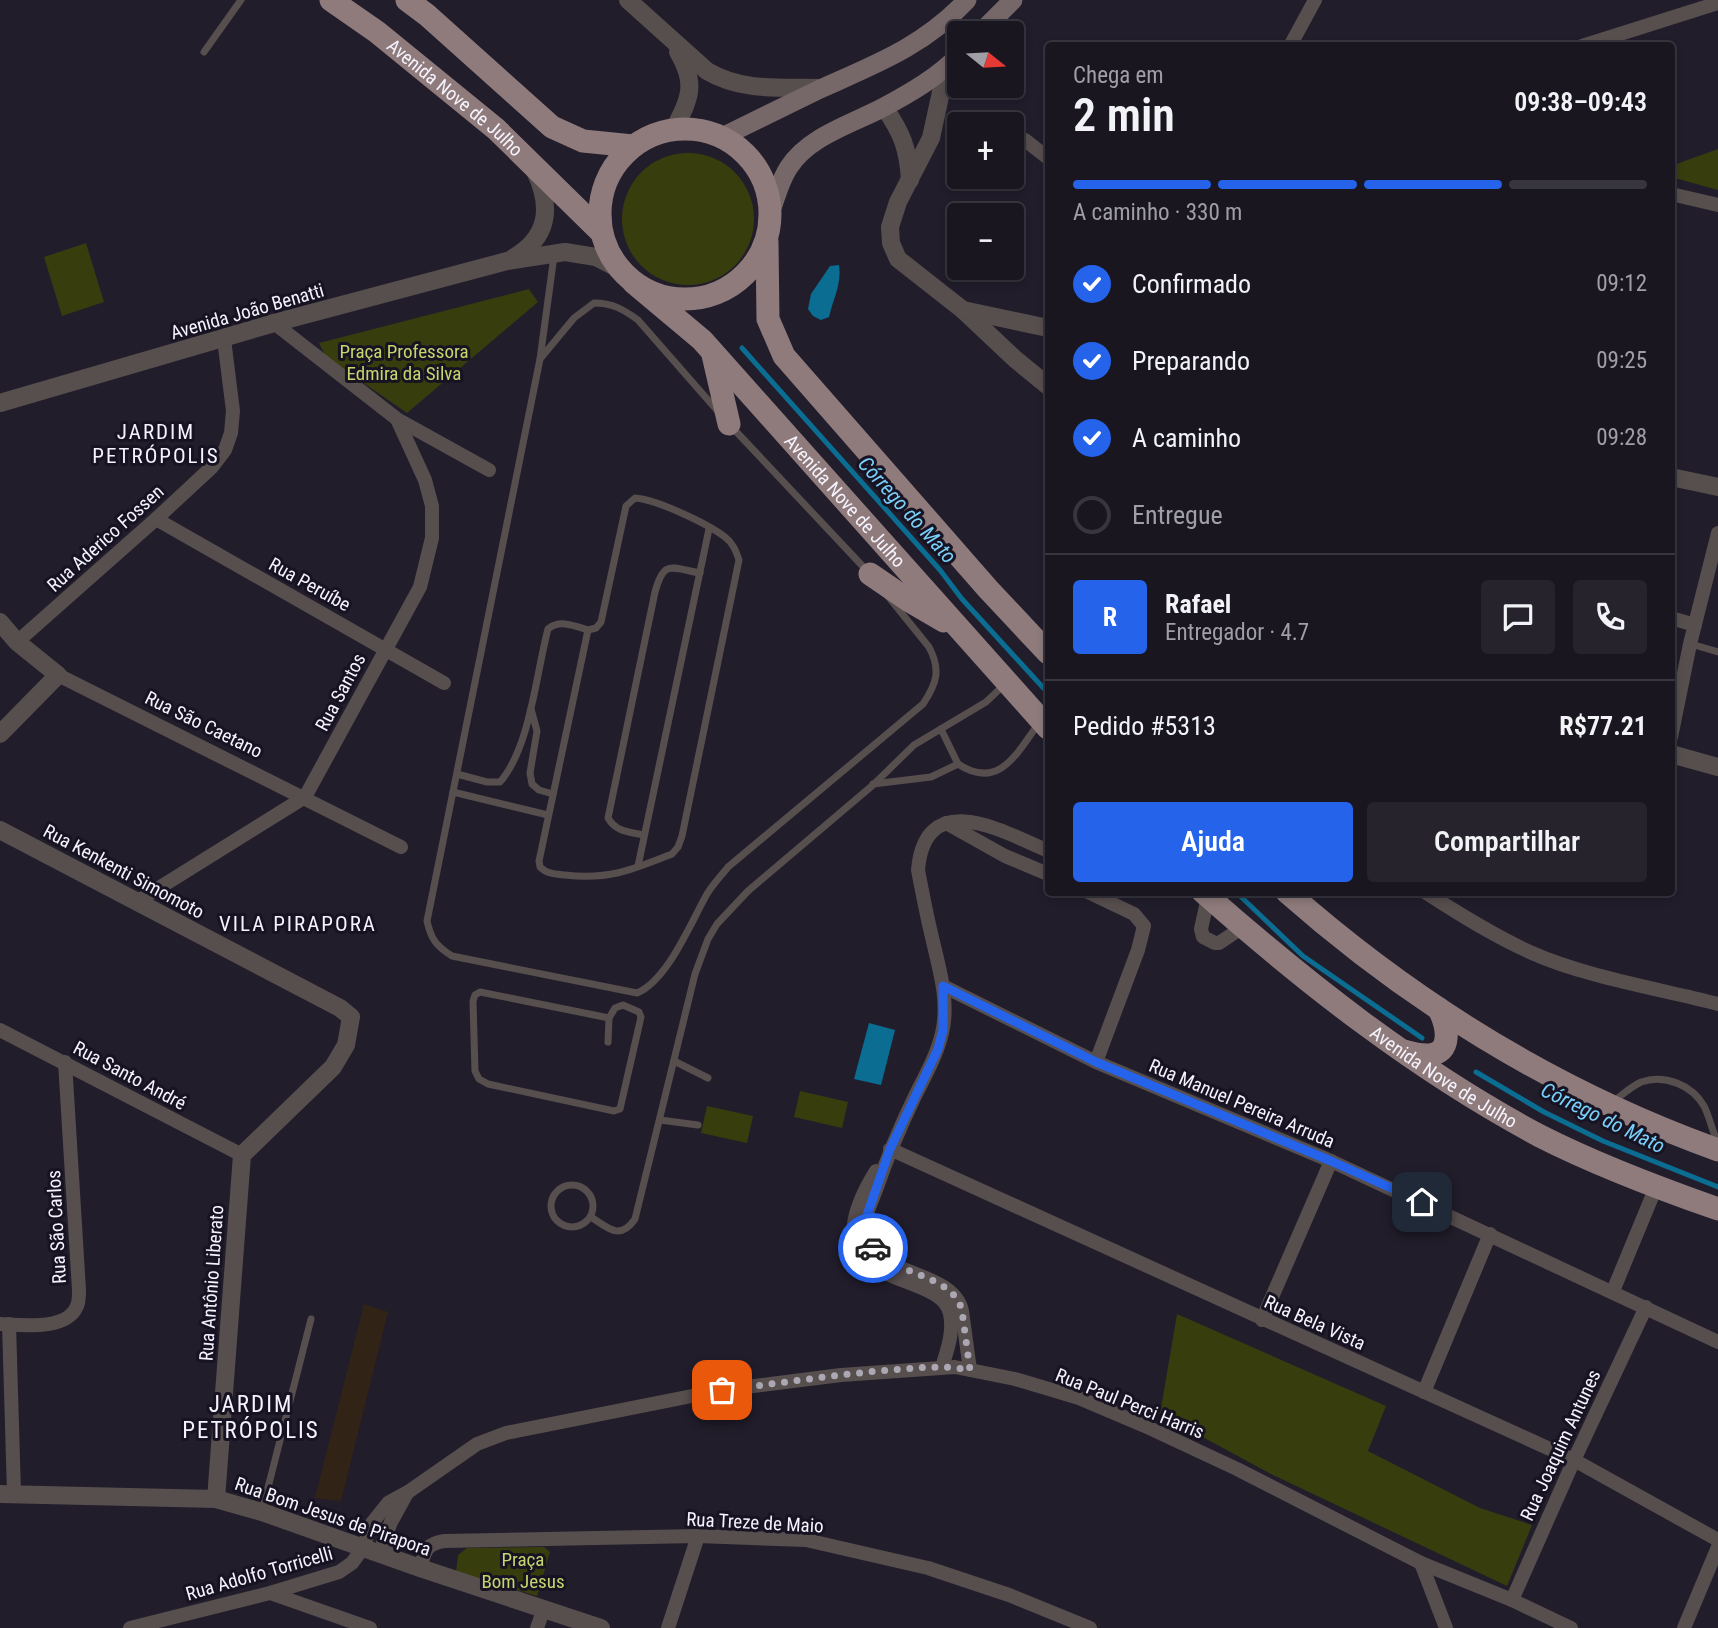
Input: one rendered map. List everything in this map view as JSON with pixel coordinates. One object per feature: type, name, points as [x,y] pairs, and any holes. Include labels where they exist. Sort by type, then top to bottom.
[{"type":"main road","name":"Avenida Nove de Julho","points":[[331,0],[450,89],[496,129],[601,232]]},
{"type":"main road","points":[[407,0],[552,127],[583,141],[633,146]]},
{"type":"main road","points":[[722,137],[887,60],[937,28],[967,0]]},
{"type":"main road","points":[[993,21],[1013,0]]},
{"type":"main road","points":[[770,213],[788,168],[798,157],[828,134],[884,107],[947,66]]},
{"type":"main road","points":[[767,237],[758,259],[743,277],[723,291],[701,298],[678,300],[655,295],[627,276],[608,252],[601,232],[600,209],[608,178],[633,146],[652,135],[674,130],[690,129],[722,137],[744,153],[756,167],[767,188],[770,213],[767,237],[768,320],[785,356],[988,589],[1045,650]]},
{"type":"main road","name":"Avenida Nove de Julho","points":[[627,276],[702,340],[1045,724]]},
{"type":"main road","points":[[713,352],[729,425]]},
{"type":"main road","points":[[870,573],[908,600],[961,631]]},
{"type":"main road","name":"Avenida Nove de Julho","points":[[1207,896],[1401,1051],[1440,1077],[1542,1136],[1656,1187],[1718,1209]]},
{"type":"main road","points":[[1292,896],[1337,936],[1439,1009],[1536,1068],[1607,1106],[1718,1150]]},
{"type":"main road","points":[[1401,1051],[1427,1055],[1440,1051],[1445,1044],[1447,1031],[1439,1009]]},
{"type":"street","points":[[628,0],[707,71],[734,84],[822,89]]},
{"type":"street","points":[[1292,42],[1315,0]]},
{"type":"street","points":[[1595,42],[1718,3]]},
{"type":"street","points":[[670,40],[686,66],[691,81],[688,99],[674,130]]},
{"type":"street","points":[[947,83],[931,138],[898,202],[890,227],[891,243],[898,259],[963,310],[1045,384]]},
{"type":"street","points":[[884,107],[905,144],[909,158],[909,180]]},
{"type":"street","points":[[1026,139],[1045,156]]},
{"type":"street","name":"Avenida João Benatti","points":[[506,261],[526,250],[543,222],[546,200],[532,165]]},
{"type":"street","points":[[1675,195],[1718,205]]},
{"type":"street","name":"Avenida João Benatti","points":[[0,403],[274,323],[506,261],[554,253],[586,254],[627,276]]},
{"type":"street","points":[[963,310],[1045,327]]},
{"type":"street","points":[[274,323],[397,419],[489,470]]},
{"type":"street","name":"Rua Aderico Fossen","points":[[17,642],[156,519],[212,467],[225,450],[231,433],[233,411],[225,339]]},
{"type":"street","name":"Rua Santos","points":[[138,901],[305,797],[420,587],[432,538],[432,506],[425,480],[397,419]]},
{"type":"street","points":[[1675,478],[1718,487]]},
{"type":"street","name":"Rua Peruíbe","points":[[156,519],[444,683]]},
{"type":"street","points":[[1675,717],[1718,533]]},
{"type":"street","points":[[1675,619],[1695,625]]},
{"type":"street","name":"Rua São Caetano","points":[[0,622],[17,642],[58,675],[401,847]]},
{"type":"street","points":[[0,734],[58,675]]},
{"type":"street","points":[[1675,755],[1718,767]]},
{"type":"street","points":[[942,1367],[950,1337],[950,1312],[943,1302],[931,1293],[882,1272],[864,1258],[856,1246],[856,1217],[864,1192],[890,1149],[938,1049],[944,1020],[943,986],[918,870],[919,854],[925,841],[946,823],[973,821],[1045,850]]},
{"type":"street","points":[[946,823],[1005,856],[1045,873]]},
{"type":"street","name":"Rua Kenkenti Simomoto","points":[[0,830],[340,1008],[351,1017],[346,1045],[333,1067],[242,1155]]},
{"type":"street","points":[[1096,896],[1134,914],[1142,922],[1144,933],[1096,1062]]},
{"type":"street","points":[[1206,896],[1201,929],[1203,937],[1219,943],[1243,927]]},
{"type":"street","points":[[1431,896],[1534,954],[1718,1004]]},
{"type":"street","name":"Rua Manuel Pereira Arruda","points":[[943,986],[1096,1062],[1331,1161],[1718,1342]]},
{"type":"street","name":"Rua Santo André","points":[[0,1030],[242,1155]]},
{"type":"street","name":"Rua São Carlos","points":[[5,1324],[49,1324],[66,1319],[78,1306],[65,1062]]},
{"type":"street","points":[[890,1149],[866,1218],[865,1234],[877,1254],[955,1294],[962,1311],[970,1370]]},
{"type":"street","name":"Rua Bela Vista","points":[[890,1149],[1574,1460],[1718,1540]]},
{"type":"street","name":"Rua Antônio Liberato","points":[[216,1499],[242,1155]]},
{"type":"street","points":[[1262,1320],[1331,1161]]},
{"type":"street","points":[[1613,1291],[1656,1187]]},
{"type":"street","points":[[1424,1392],[1490,1234]]},
{"type":"street","name":"Rua Joaquim Antunes","points":[[1512,1600],[1646,1307]]},
{"type":"street","points":[[5,1324],[7,1493]]},
{"type":"street","name":"Rua Paul Perci Harris","points":[[363,1548],[372,1523],[388,1503],[477,1444],[506,1433],[722,1390],[841,1375],[942,1367],[1015,1379],[1079,1398],[1237,1469],[1422,1563],[1512,1600],[1570,1628]]},
{"type":"street","name":"Rua Paul Perci Harris","points":[[390,1558],[383,1543],[386,1532],[408,1492]]},
{"type":"street","name":"Rua Bom Jesus de Pirapora","points":[[7,1493],[216,1499],[262,1512],[420,1569],[601,1628]]},
{"type":"street","points":[[668,1628],[698,1536]]},
{"type":"street","name":"Rua Treze de Maio","points":[[420,1569],[426,1550],[433,1543],[444,1541],[698,1536],[806,1540],[928,1568],[1009,1595],[1090,1628]]},
{"type":"street","points":[[1684,1628],[1718,1547]]},
{"type":"street","name":"Rua Adolfo Torricelli","points":[[130,1628],[155,1625],[339,1572],[352,1563],[363,1548]]},
{"type":"street","points":[[1422,1563],[1446,1628]]},
{"type":"street","points":[[270,1593],[370,1628]]},
{"type":"street","points":[[537,1628],[544,1608]]},
{"type":"lane","points":[[204,52],[241,0]]},
{"type":"lane","points":[[540,359],[574,318],[594,303],[608,303],[638,320],[729,425],[870,573],[929,647],[938,671],[935,686],[923,704],[728,867],[709,890],[677,949],[654,982],[637,993],[452,956],[430,938],[427,921],[540,359],[554,253]]},
{"type":"lane","points":[[457,774],[487,782],[500,782],[511,769],[531,708],[548,629],[554,624],[596,628],[601,622],[626,506],[630,500],[642,498],[664,505],[725,537],[735,548],[739,560],[678,848],[672,854],[618,875],[591,878],[544,871],[540,867],[548,815],[589,629]]},
{"type":"lane","points":[[638,866],[709,528]]},
{"type":"lane","points":[[644,835],[620,830],[612,825],[608,818],[652,606],[660,573],[665,569],[700,573]]},
{"type":"lane","points":[[1690,644],[1718,652]]},
{"type":"lane","points":[[590,1217],[612,1231],[622,1231],[629,1228],[637,1212],[699,960],[718,924],[748,891],[873,785],[914,745],[986,702],[1007,682]]},
{"type":"lane","points":[[531,708],[537,731],[530,773],[532,784],[539,790],[553,794]]},
{"type":"lane","points":[[941,729],[958,764],[969,771],[984,775],[997,772],[1010,762],[1045,724]]},
{"type":"lane","points":[[873,785],[931,777],[958,764]]},
{"type":"lane","points":[[453,792],[548,815]]},
{"type":"lane","points":[[608,1042],[609,1018],[615,1008],[623,1005],[634,1008],[641,1017],[620,1109],[614,1111],[488,1084],[479,1079],[475,1071],[473,1001],[475,995],[480,992],[609,1018]]},
{"type":"lane","points":[[623,1005],[626,992]]},
{"type":"lane","points":[[674,1061],[708,1078]]},
{"type":"lane","points":[[1607,1106],[1639,1083],[1655,1078],[1673,1081],[1691,1091],[1703,1106],[1718,1144]]},
{"type":"lane","points":[[660,1120],[698,1125]]},
{"type":"lane","points":[[577,1184],[583,1187],[592,1197],[594,1204],[590,1217],[586,1223],[572,1227],[559,1223],[551,1210],[553,1196],[563,1186],[577,1184]]},
{"type":"lane","points":[[262,1512],[312,1319]]},
{"type":"shaded area","points":[[364,1304],[388,1312],[341,1501],[315,1498]]},
{"type":"green space","points":[[1718,149],[1718,190],[1675,178],[1675,165]]},
{"type":"green space","points":[[688,153],[713,158],[735,172],[749,194],[754,219],[749,244],[735,266],[713,280],[688,285],[663,280],[641,266],[627,244],[622,219],[627,194],[641,172],[663,158]]},
{"type":"green space","points":[[86,243],[104,302],[62,316],[44,257]]},
{"type":"green space","name":"Praça Professora Edmira da Silva","points":[[529,289],[538,302],[407,413],[326,357],[319,343]]},
{"type":"green space","points":[[800,1091],[848,1102],[842,1128],[794,1117]]},
{"type":"green space","points":[[707,1106],[753,1116],[747,1143],[701,1133]]},
{"type":"green space","points":[[1177,1314],[1386,1406],[1368,1451],[1480,1508],[1532,1525],[1507,1586],[1271,1474],[1160,1414]]},
{"type":"green space","name":"Praça Bom Jesus","points":[[544,1547],[550,1552],[537,1596],[456,1572],[458,1555],[467,1548]]},
{"type":"water","points":[[839,265],[838,285],[829,317],[821,320],[813,316],[808,309],[811,294],[830,266]]},
{"type":"water","points":[[869,1023],[895,1030],[881,1085],[854,1079]]},
{"type":"waterway","name":"Córrego do Mato","points":[[742,348],[1045,690]]},
{"type":"waterway","name":"Córrego do Mato","points":[[1240,896],[1303,956],[1422,1038]]},
{"type":"waterway","name":"Córrego do Mato","points":[[1476,1072],[1544,1112],[1603,1141],[1718,1187]]},
{"type":"way so far","points":[[722,1390],[919,1368],[955,1367],[970,1370],[962,1311],[955,1294],[889,1261],[877,1254],[873,1248]]},
{"type":"district","name":"JARDIM PETRÓPOLIS","points":[[156,444]]},
{"type":"district","name":"VILA PIRAPORA","points":[[298,924]]},
{"type":"district","name":"JARDIM PETRÓPOLIS","points":[[251,1417]]},
{"type":"route","points":[[873,1248],[865,1234],[866,1218],[890,1149],[938,1049],[943,1030],[943,986],[1096,1062],[1422,1202]]}]
